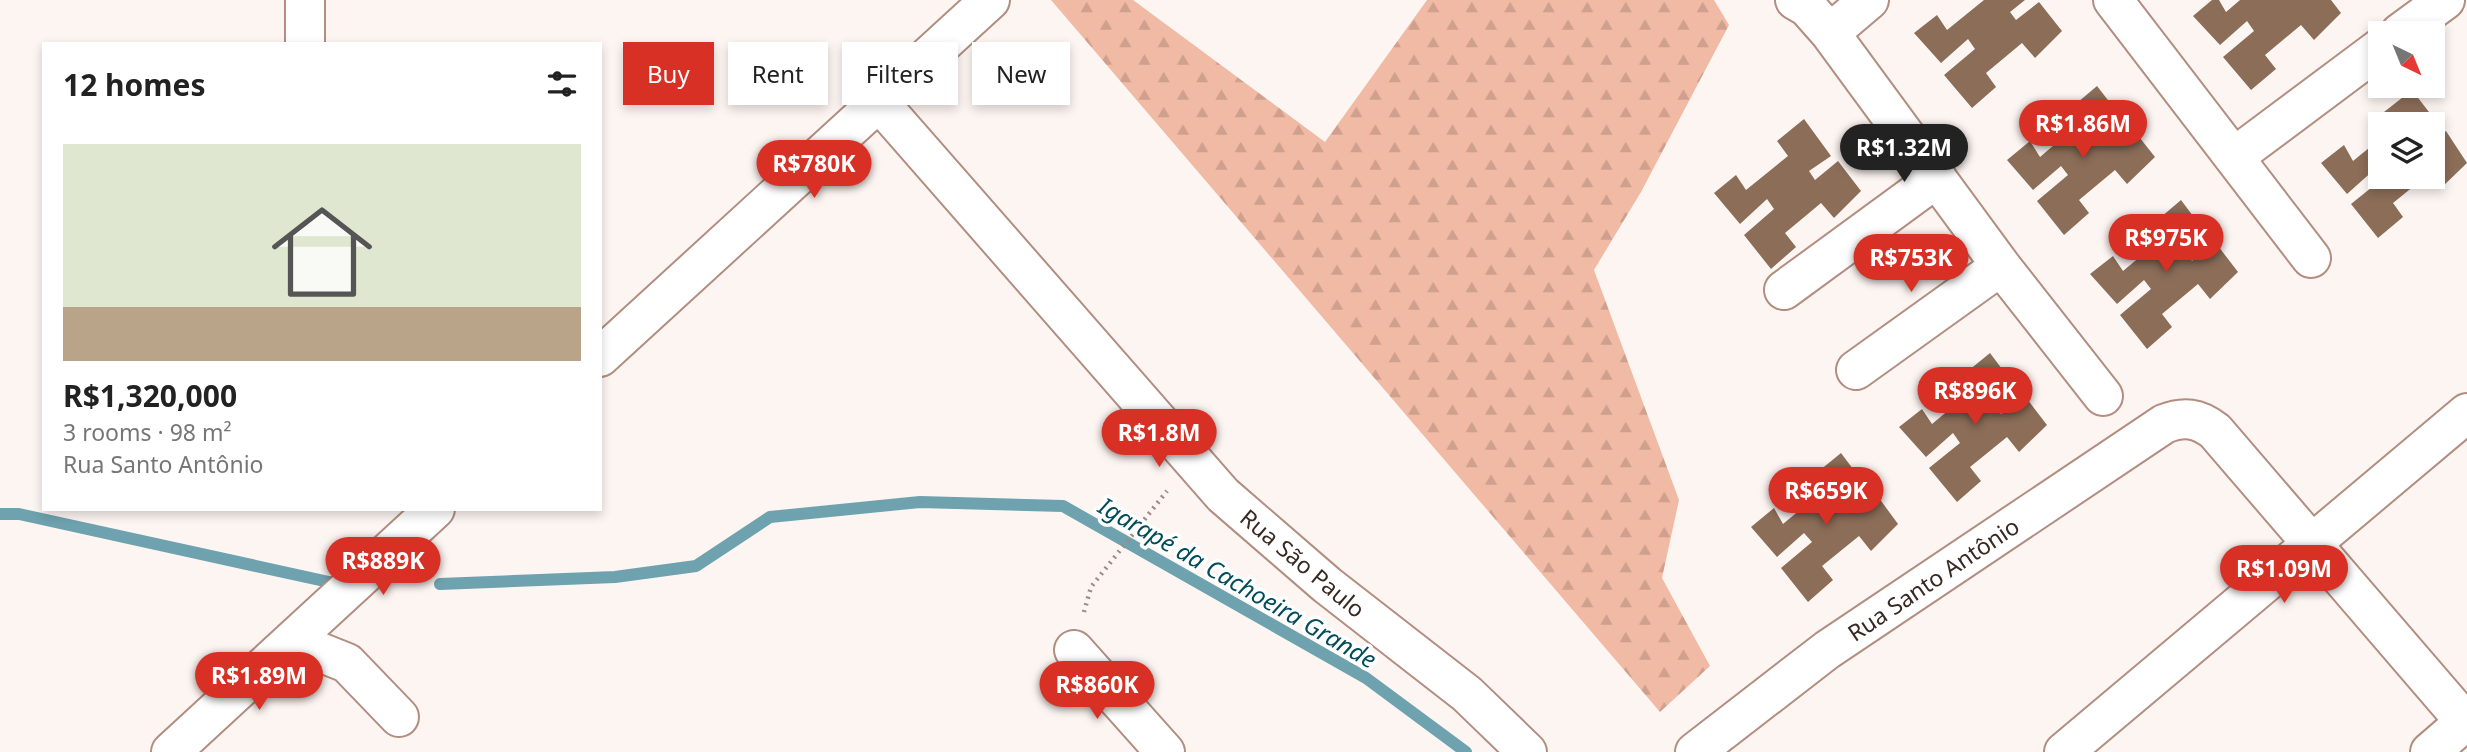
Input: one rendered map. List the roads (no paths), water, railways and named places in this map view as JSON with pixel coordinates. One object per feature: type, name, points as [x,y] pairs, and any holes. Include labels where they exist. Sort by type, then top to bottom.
[{"type":"street","points":[[305,0],[305,42]]},
{"type":"street","points":[[943,42],[990,0]]},
{"type":"street","points":[[1869,0],[1810,10],[2001,266],[2103,396]]},
{"type":"street","points":[[2113,0],[2311,258]]},
{"type":"street","points":[[2416,21],[2445,0]]},
{"type":"street","points":[[2234,157],[2368,57]]},
{"type":"street","points":[[602,355],[874,105]]},
{"type":"street","name":"Rua São Paulo","points":[[882,105],[1223,495],[1327,585],[1467,694],[1527,752]]},
{"type":"street","points":[[1784,290],[1937,178]]},
{"type":"street","points":[[1856,370],[2001,266]]},
{"type":"street","points":[[2064,752],[2467,413]]},
{"type":"street","name":"Rua Santo Antônio","points":[[1695,752],[1827,650],[2164,424],[2179,418],[2201,421],[2215,431],[2312,542]]},
{"type":"street","points":[[172,752],[428,516]]},
{"type":"street","points":[[2312,542],[2466,722],[2430,752]]},
{"type":"street","points":[[299,634],[347,663],[398,717]]},
{"type":"street","points":[[1074,650],[1165,752]]},
{"type":"waterway","name":"Igarapé da Cachoeira Grande","points":[[440,584],[615,577],[696,566],[770,517],[920,502],[1063,506],[1366,678],[1466,752]]},
{"type":"waterway","name":"Igarapé da Cachoeira Grande","points":[[0,514],[19,514],[329,582]]}]
